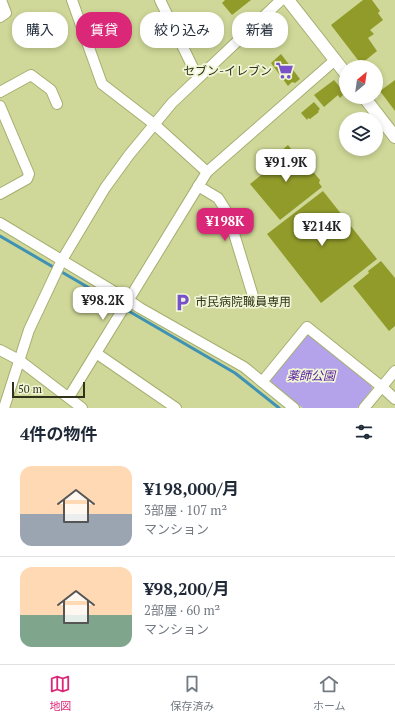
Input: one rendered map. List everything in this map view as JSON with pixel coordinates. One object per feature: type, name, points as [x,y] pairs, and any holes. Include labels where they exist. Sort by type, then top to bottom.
[{"type":"main road","points":[[288,0],[339,65]]},
{"type":"main road","points":[[369,104],[395,137]]},
{"type":"street","points":[[0,17],[6,13],[2,0]]},
{"type":"street","points":[[72,0],[102,84],[154,124],[207,172]]},
{"type":"street","points":[[160,0],[198,78]]},
{"type":"street","points":[[4,408],[29,330],[62,260],[105,188],[129,155],[172,103],[281,0]]},
{"type":"street","points":[[69,397],[207,172],[335,60]]},
{"type":"street","points":[[0,92],[31,75],[51,90],[57,104]]},
{"type":"street","points":[[0,106],[29,174],[27,179],[0,194]]},
{"type":"street","points":[[198,186],[218,198],[228,214],[252,296]]},
{"type":"street","points":[[0,223],[140,308],[244,367],[290,407]]},
{"type":"street","points":[[262,382],[307,326],[395,399]]},
{"type":"street","points":[[0,350],[20,360],[82,408]]},
{"type":"street","points":[[96,353],[176,408]]},
{"type":"street","points":[[364,408],[395,371]]},
{"type":"green space","name":"薬師公園","points":[[310,335],[371,385],[372,389],[357,408],[303,408],[272,383],[270,379],[304,336]]},
{"type":"building","points":[[225,0],[251,0],[236,12],[232,12],[232,15],[222,3]]},
{"type":"building","points":[[363,0],[372,0],[380,11],[378,13],[383,20],[370,30],[374,34],[368,38],[377,51],[366,60],[358,60],[331,25]]},
{"type":"building","name":"セブン-イレブン","points":[[281,54],[300,79],[295,83],[292,82],[288,86],[271,63]]},
{"type":"building","points":[[334,80],[339,86],[339,96],[338,95],[324,107],[314,95]]},
{"type":"building","points":[[395,80],[395,111],[383,95],[383,89]]},
{"type":"building","points":[[314,102],[320,109],[318,111],[319,112],[307,120],[301,113]]},
{"type":"building","points":[[288,145],[296,155],[300,156],[320,180],[319,183],[322,187],[280,220],[250,184],[271,167],[268,162]]},
{"type":"building","points":[[323,191],[377,259],[321,303],[267,234]]},
{"type":"building","points":[[381,261],[395,278],[395,326],[389,331],[353,286]]},
{"type":"waterway","points":[[0,236],[235,373],[279,408]]},
{"type":"place","name":"セブン-イレブン","points":[[285,71]]},
{"type":"place","name":"市民病院職員専用","points":[[182,302]]}]
